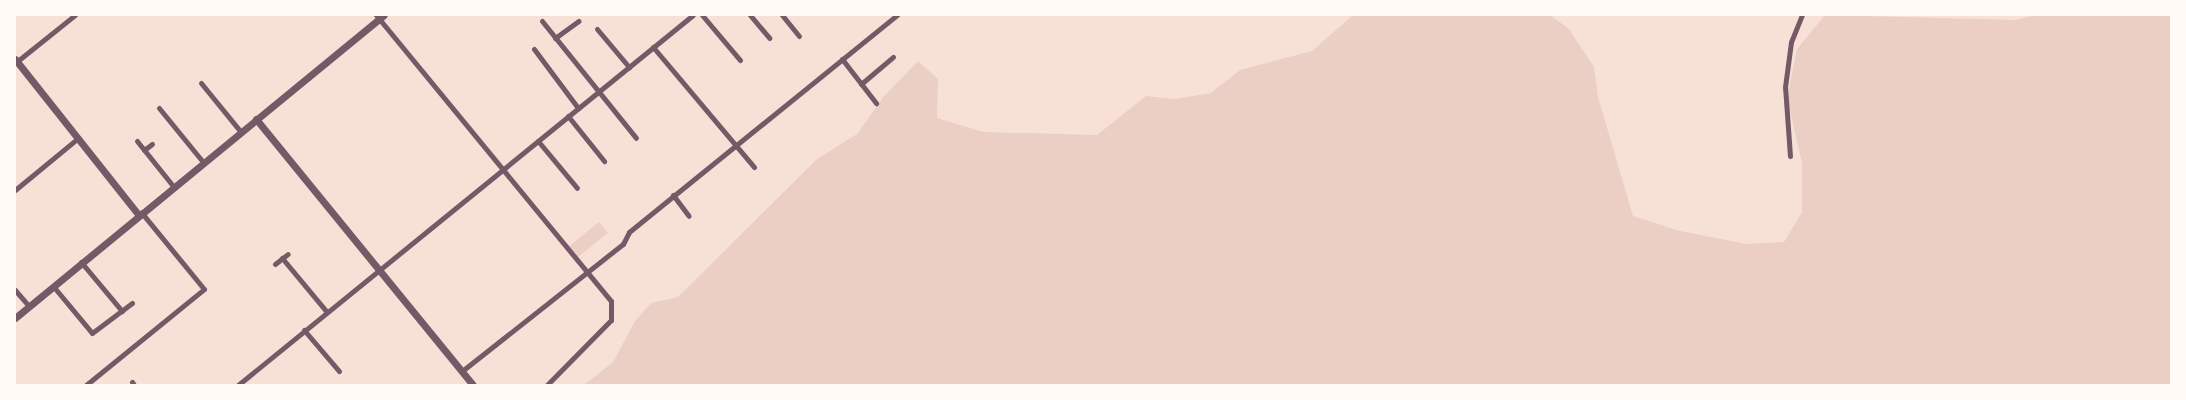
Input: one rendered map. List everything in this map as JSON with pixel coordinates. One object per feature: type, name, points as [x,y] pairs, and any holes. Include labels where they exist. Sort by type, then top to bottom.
[{"type":"street","points":[[75,15],[16,61],[204,289],[86,385]]},
{"type":"street","points":[[702,15],[740,60]]},
{"type":"street","points":[[750,15],[769,38]]},
{"type":"street","points":[[782,15],[799,36]]},
{"type":"street","points":[[462,371],[585,271],[623,244],[629,232],[897,15]]},
{"type":"street","points":[[1790,156],[1785,87],[1791,42],[1802,15]]},
{"type":"street","points":[[15,318],[380,16],[611,301],[611,320],[547,385]]},
{"type":"street","points":[[238,385],[689,16]]},
{"type":"street","points":[[555,38],[578,21]]},
{"type":"street","points":[[542,22],[636,138]]},
{"type":"street","points":[[597,28],[629,67]]},
{"type":"street","points":[[653,47],[754,167]]},
{"type":"street","points":[[534,49],[578,108]]},
{"type":"street","points":[[861,84],[892,57]]},
{"type":"street","points":[[842,59],[876,104]]},
{"type":"street","points":[[201,83],[241,132]]},
{"type":"street","points":[[159,108],[203,162]]},
{"type":"street","points":[[568,116],[604,160]]},
{"type":"street","points":[[256,119],[377,270],[473,385]]},
{"type":"street","points":[[15,190],[78,138]]},
{"type":"street","points":[[137,141],[173,186]]},
{"type":"street","points":[[538,141],[577,188]]},
{"type":"street","points":[[144,150],[152,144]]},
{"type":"street","points":[[673,196],[690,216]]},
{"type":"street","points":[[276,264],[288,254]]},
{"type":"street","points":[[282,258],[327,312]]},
{"type":"street","points":[[81,262],[122,311]]},
{"type":"street","points":[[53,286],[92,333],[132,303]]},
{"type":"street","points":[[15,290],[29,306]]},
{"type":"street","points":[[304,330],[339,371]]},
{"type":"shaded area","points":[[1353,15],[1550,15],[1569,29],[1594,67],[1598,97],[1633,216],[1680,231],[1747,244],[1784,242],[1802,212],[1802,163],[1787,98],[1797,49],[1825,15],[2016,20],[2035,15],[2171,15],[2171,385],[584,385],[613,362],[635,321],[651,303],[678,297],[817,159],[857,134],[884,96],[918,61],[938,79],[937,118],[983,132],[1097,135],[1146,96],[1175,99],[1211,93],[1240,70],[1312,51]]},
{"type":"shaded area","points":[[599,222],[608,233],[578,257],[569,246]]}]
